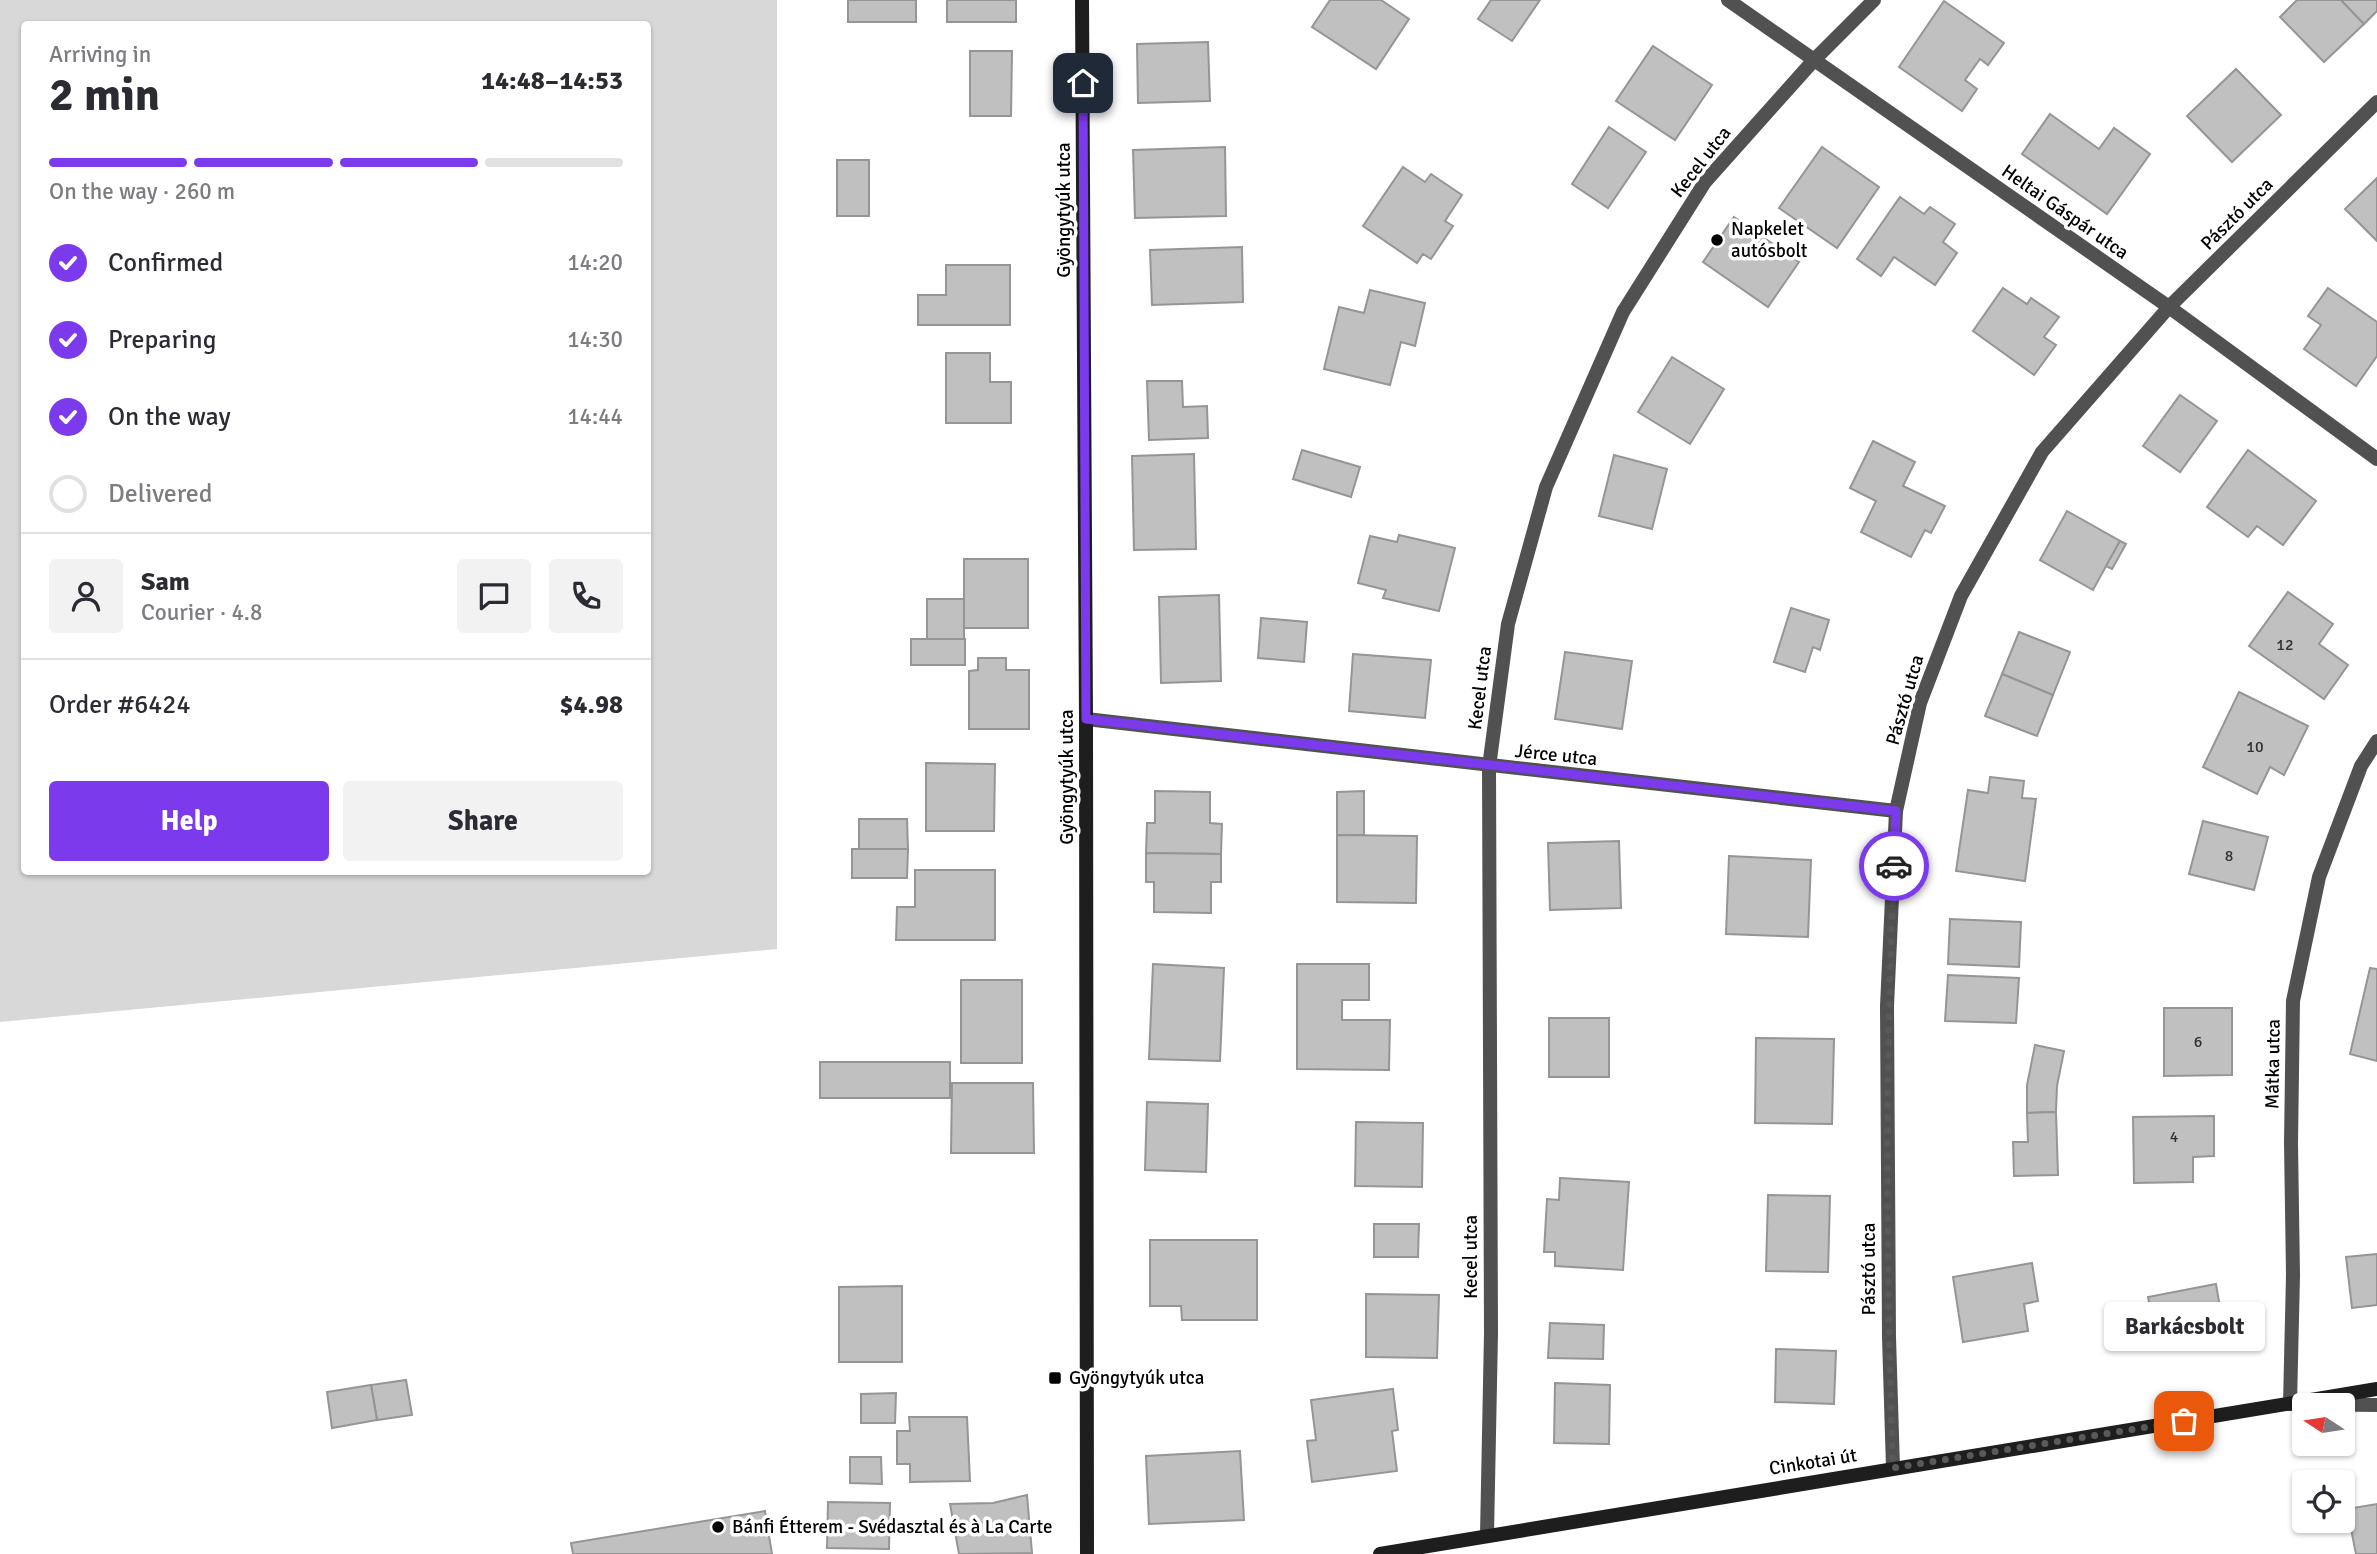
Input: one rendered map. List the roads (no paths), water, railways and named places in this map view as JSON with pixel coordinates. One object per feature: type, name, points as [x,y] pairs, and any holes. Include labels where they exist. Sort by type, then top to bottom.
[{"type":"street","name":"Gyöngytyúk utca","points":[[1083,0],[1087,1554]]},
{"type":"street","name":"Heltai Gáspár utca","points":[[1728,0],[2169,307],[2377,459]]},
{"type":"street","name":"Kecel utca","points":[[1487,1535],[1491,1333],[1489,767],[1508,624],[1546,487],[1623,312],[1704,182],[1814,60],[1874,0]]},
{"type":"street","name":"Pásztó utca","points":[[1893,1468],[1889,1323],[1888,1006],[1896,811],[1920,703],[1961,596],[2042,452],[2169,307],[2377,102]]},
{"type":"street","name":"Jérce utca","points":[[1086,719],[1489,767],[1896,811]]},
{"type":"street","name":"Mátka utca","points":[[2290,1404],[2293,1001],[2319,877],[2361,766],[2377,741]]},
{"type":"street","name":"Cinkotai út","points":[[1380,1554],[2377,1389]]},
{"type":"street","points":[[2290,1404],[2377,1405]]},
{"type":"place","name":"Napkelet autósbolt","points":[[1717,240]]},
{"type":"place","name":"Gyöngytyúk utca","points":[[1055,1378]]},
{"type":"place","name":"Barkácsbolt","points":[[2184,1421]]},
{"type":"place","name":"Bánfi Étterem - Svédasztal és à La Carte","points":[[718,1527]]}]
